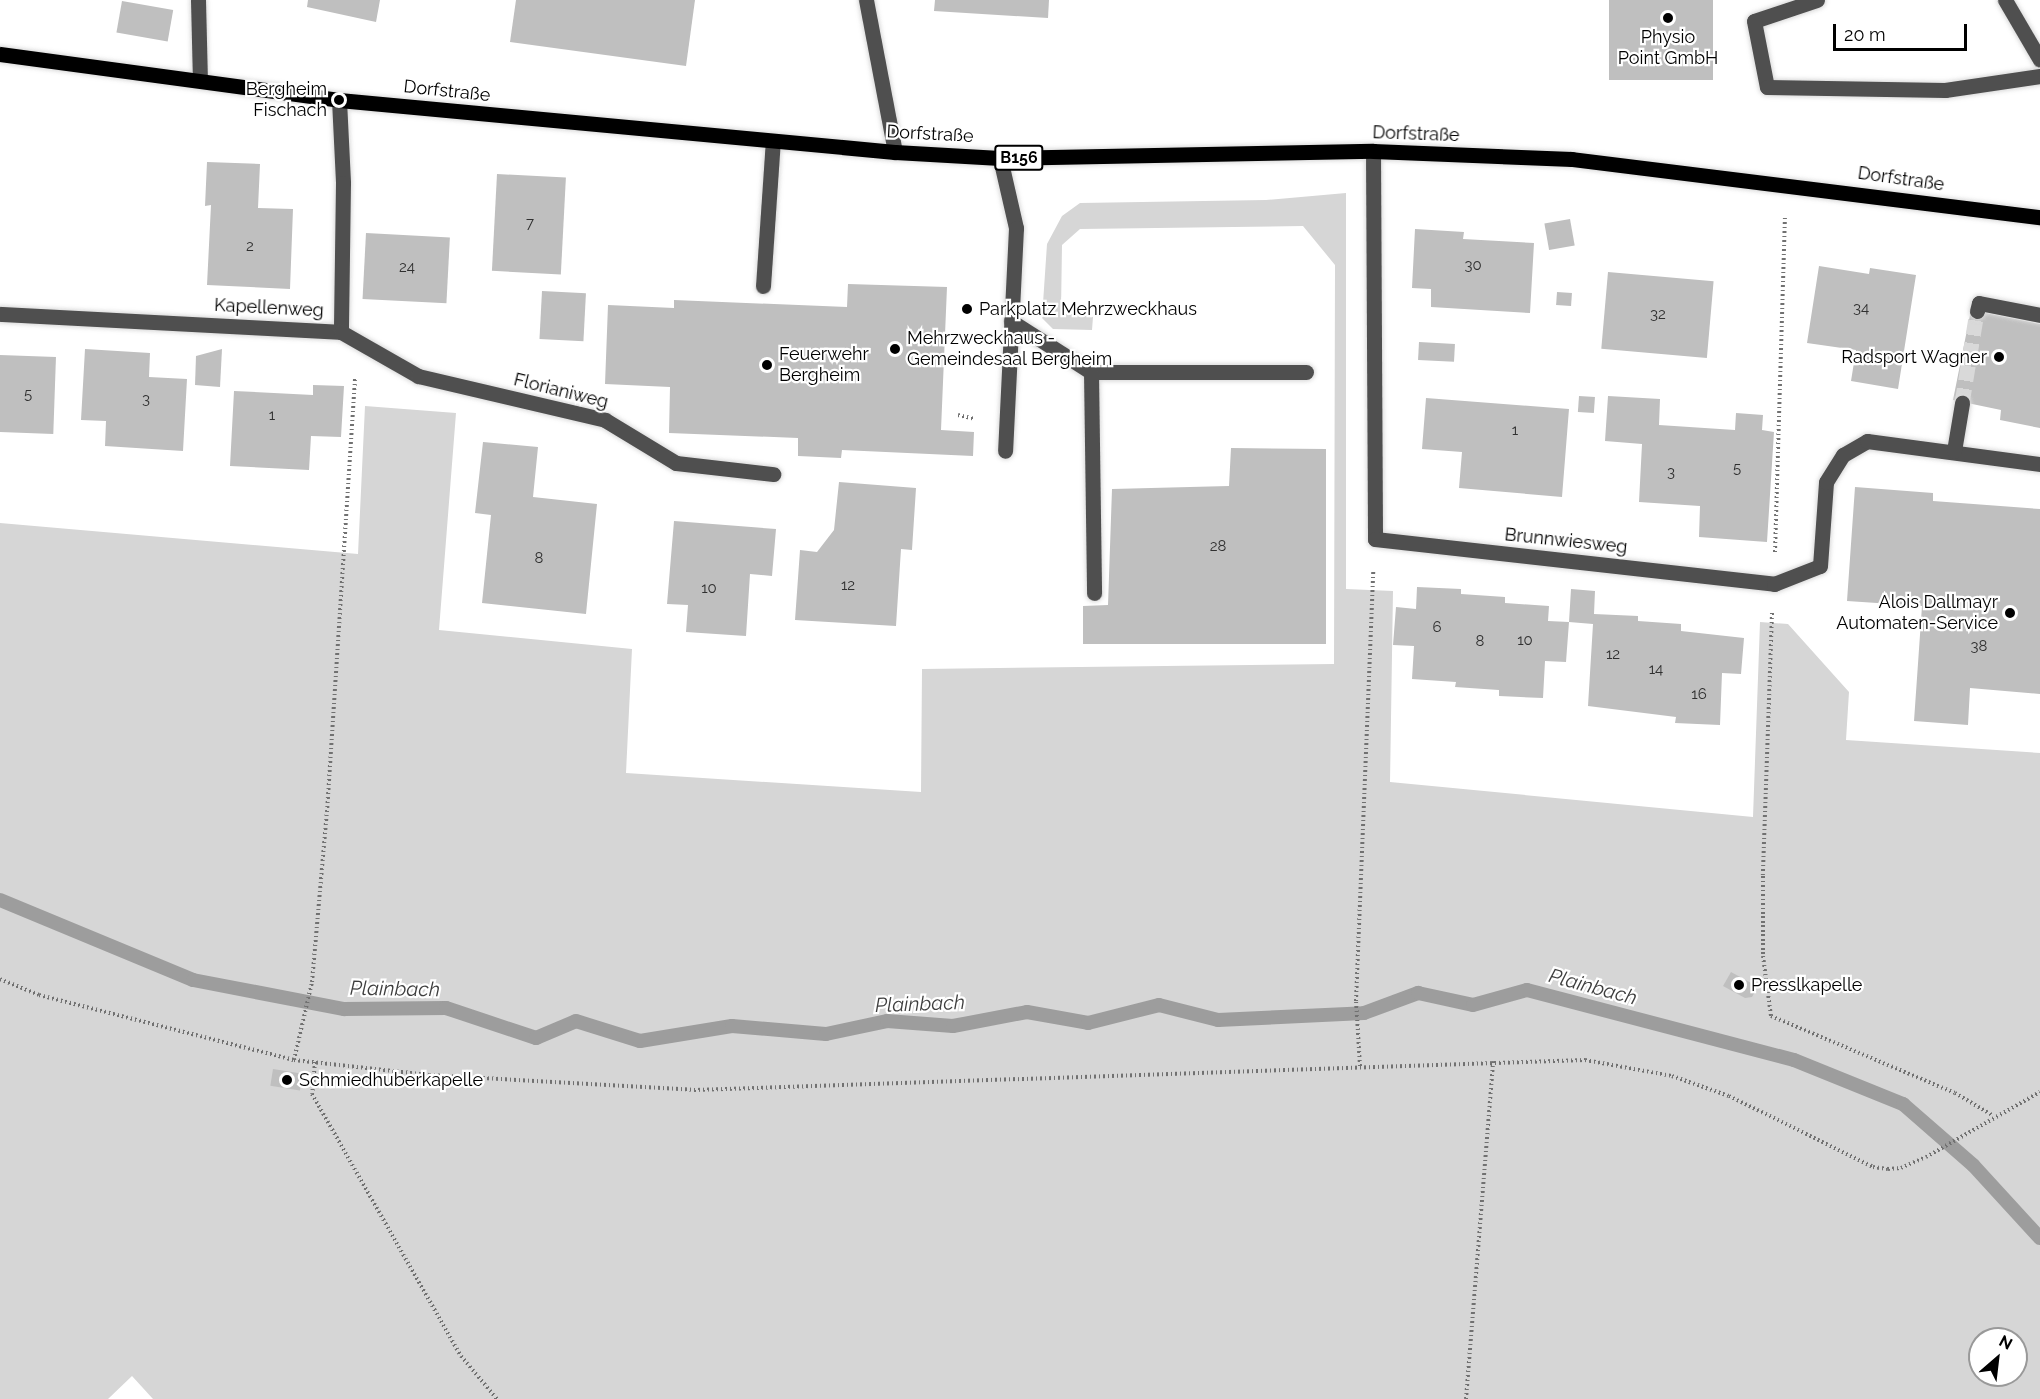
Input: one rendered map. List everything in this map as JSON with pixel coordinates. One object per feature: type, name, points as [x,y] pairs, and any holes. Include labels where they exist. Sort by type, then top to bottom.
[{"type":"main road","name":"Dorfstraße","points":[[4,57],[200,80],[339,100],[895,152],[1000,158],[1373,151],[1572,159],[1785,183],[2040,217]]},
{"type":"street","points":[[198,0],[200,80]]},
{"type":"street","points":[[866,0],[865,13],[895,152]]},
{"type":"street","points":[[1817,0],[1754,21],[1767,87],[1945,90],[2040,76]]},
{"type":"street","points":[[2005,0],[2040,60]]},
{"type":"street","name":"Kapellenweg","points":[[0,314],[340,332],[343,183],[339,100]]},
{"type":"street","points":[[763,286],[773,141]]},
{"type":"street","points":[[1373,151],[1375,540]]},
{"type":"street","points":[[1000,158],[1016,228],[1005,451]]},
{"type":"street","points":[[1977,311],[1979,303],[2040,315]]},
{"type":"street","points":[[1011,321],[1091,372],[1306,372]]},
{"type":"street","name":"Florianiweg","points":[[340,332],[418,376],[604,420],[676,463],[773,474]]},
{"type":"street","points":[[1091,372],[1094,593]]},
{"type":"street","points":[[1954,451],[1962,403]]},
{"type":"street","name":"Brunnwiesweg","points":[[1375,540],[1774,584],[1820,566],[1826,482],[1843,455],[1867,441],[2040,464]]},
{"type":"path","points":[[1785,183],[1783,386],[1763,888],[1763,956],[1771,1016],[1955,1093],[1993,1116]]},
{"type":"path","points":[[294,1060],[312,982],[331,753],[355,398],[355,340]]},
{"type":"path","points":[[1360,1066],[1356,1001],[1375,540]]},
{"type":"path","points":[[0,979],[39,995],[294,1060],[429,1075],[694,1090],[1493,1061],[1585,1060],[1672,1076],[1729,1096],[1873,1167],[1901,1168],[1926,1157],[1975,1126],[2040,1092]]},
{"type":"path","points":[[1466,1399],[1493,1061]]},
{"type":"path","points":[[315,1062],[312,1094],[461,1356],[497,1399]]},
{"type":"shaded area","points":[[1346,193],[1346,589],[1393,591],[1390,782],[1753,817],[1760,622],[1788,624],[1849,692],[1846,740],[2040,753],[2040,1399],[153,1399],[132,1376],[108,1399],[0,1399],[0,523],[358,554],[365,406],[456,413],[439,630],[632,649],[626,773],[921,792],[922,669],[1334,664],[1335,265],[1303,226],[1080,229],[1062,245],[1061,311],[1093,317],[1092,330],[1053,329],[1042,318],[1047,244],[1062,216],[1080,203],[1266,200]]},
{"type":"building","points":[[308,0],[380,0],[376,22],[307,7]]},
{"type":"building","points":[[516,0],[695,0],[686,66],[510,42]]},
{"type":"building","points":[[935,0],[1049,0],[1048,18],[934,11]]},
{"type":"building","points":[[1609,0],[1713,0],[1713,80],[1609,80]]},
{"type":"building","points":[[122,1],[173,10],[168,42],[116,33]]},
{"type":"building","points":[[207,162],[260,164],[258,208],[293,209],[290,289],[207,285],[211,205],[205,206]]},
{"type":"building","points":[[497,174],[566,178],[561,274],[492,271]]},
{"type":"building","points":[[1570,219],[1575,246],[1549,250],[1544,224]]},
{"type":"building","points":[[1415,229],[1464,232],[1463,239],[1534,243],[1530,313],[1431,307],[1431,289],[1412,288]]},
{"type":"building","points":[[366,233],[450,237],[446,303],[363,299]]},
{"type":"building","points":[[1819,266],[1869,274],[1870,268],[1916,275],[1898,389],[1851,381],[1856,350],[1807,343]]},
{"type":"building","points":[[1608,272],[1714,281],[1707,358],[1601,349]]},
{"type":"building","points":[[848,284],[947,287],[941,430],[974,432],[973,456],[842,450],[841,458],[798,456],[798,438],[669,433],[670,387],[605,384],[608,305],[674,308],[674,300],[847,307]]},
{"type":"building","points":[[542,291],[586,293],[583,341],[539,339]]},
{"type":"building","points":[[1557,292],[1572,293],[1571,306],[1556,305]]},
{"type":"building","points":[[1971,310],[2040,324],[2040,428],[2000,420],[2001,410],[1953,400]]},
{"type":"building","points":[[1419,342],[1455,344],[1454,362],[1418,360]]},
{"type":"building","points":[[85,349],[150,353],[149,377],[187,379],[183,451],[105,446],[106,421],[81,420]]},
{"type":"building","points":[[222,349],[220,387],[195,385],[196,356]]},
{"type":"building","points":[[0,355],[56,357],[53,434],[0,432]]},
{"type":"building","points":[[313,385],[344,386],[341,437],[311,436],[309,470],[230,466],[234,391],[313,395]]},
{"type":"building","points":[[1579,396],[1595,397],[1594,413],[1578,412]]},
{"type":"building","points":[[1608,396],[1660,399],[1659,425],[1735,430],[1736,413],[1763,415],[1762,430],[1774,432],[1767,542],[1699,537],[1700,506],[1639,502],[1642,444],[1605,441]]},
{"type":"building","points":[[1426,398],[1569,409],[1562,497],[1459,488],[1462,452],[1422,449]]},
{"type":"building","points":[[483,442],[538,447],[533,497],[597,504],[586,614],[482,603],[491,515],[475,513]]},
{"type":"building","points":[[1231,448],[1326,449],[1326,644],[1083,644],[1083,606],[1108,605],[1112,489],[1229,486]]},
{"type":"building","points":[[839,482],[916,488],[912,550],[901,549],[896,626],[795,620],[800,550],[817,552],[834,530]]},
{"type":"building","points":[[1855,487],[1933,493],[1933,501],[2040,509],[2040,694],[1970,688],[1968,725],[1914,721],[1922,606],[1847,601]]},
{"type":"building","points":[[674,521],[776,529],[772,576],[750,574],[746,636],[686,632],[688,605],[667,604]]},
{"type":"building","points":[[1417,587],[1461,589],[1461,594],[1505,597],[1505,603],[1549,606],[1548,621],[1569,622],[1566,662],[1545,661],[1543,698],[1499,696],[1499,690],[1455,687],[1456,682],[1412,679],[1414,646],[1393,645],[1396,607],[1416,609]]},
{"type":"building","points":[[1571,589],[1595,591],[1594,614],[1638,616],[1638,621],[1681,624],[1681,631],[1744,638],[1741,674],[1722,673],[1720,725],[1675,723],[1676,717],[1588,706],[1593,624],[1569,622]]},
{"type":"building","name":"Presslkapelle","points":[[1731,972],[1753,984],[1756,990],[1752,997],[1745,998],[1723,986]]},
{"type":"building","name":"Schmiedhuberkapelle","points":[[273,1069],[303,1074],[300,1090],[270,1086]]},
{"type":"waterway","name":"Plainbach","points":[[0,900],[193,980],[344,1009],[446,1008],[536,1038],[576,1021],[640,1041],[732,1026],[826,1034],[887,1021],[953,1026],[1027,1012],[1088,1023],[1159,1005],[1218,1020],[1364,1013],[1418,993],[1473,1005],[1527,990],[1794,1060],[1903,1104],[1973,1165],[2040,1238]]},
{"type":"tunnel","points":[[1962,403],[1977,311]]},
{"type":"place","name":"Physio Point GmbH","points":[[1668,18]]},
{"type":"place","name":"Bergheim Fischach","points":[[339,100]]},
{"type":"place","name":"Parkplatz Mehrzweckhaus","points":[[967,309]]},
{"type":"place","name":"Mehrzweckhaus - Gemeindesaal Bergheim","points":[[895,349]]},
{"type":"place","name":"Radsport Wagner","points":[[1999,357]]},
{"type":"place","name":"Feuerwehr Bergheim","points":[[767,365]]},
{"type":"place","name":"Alois Dallmayr Automaten-Service","points":[[2010,613]]},
{"type":"place","name":"Presslkapelle","points":[[1739,985]]},
{"type":"place","name":"Schmiedhuberkapelle","points":[[287,1080]]}]
